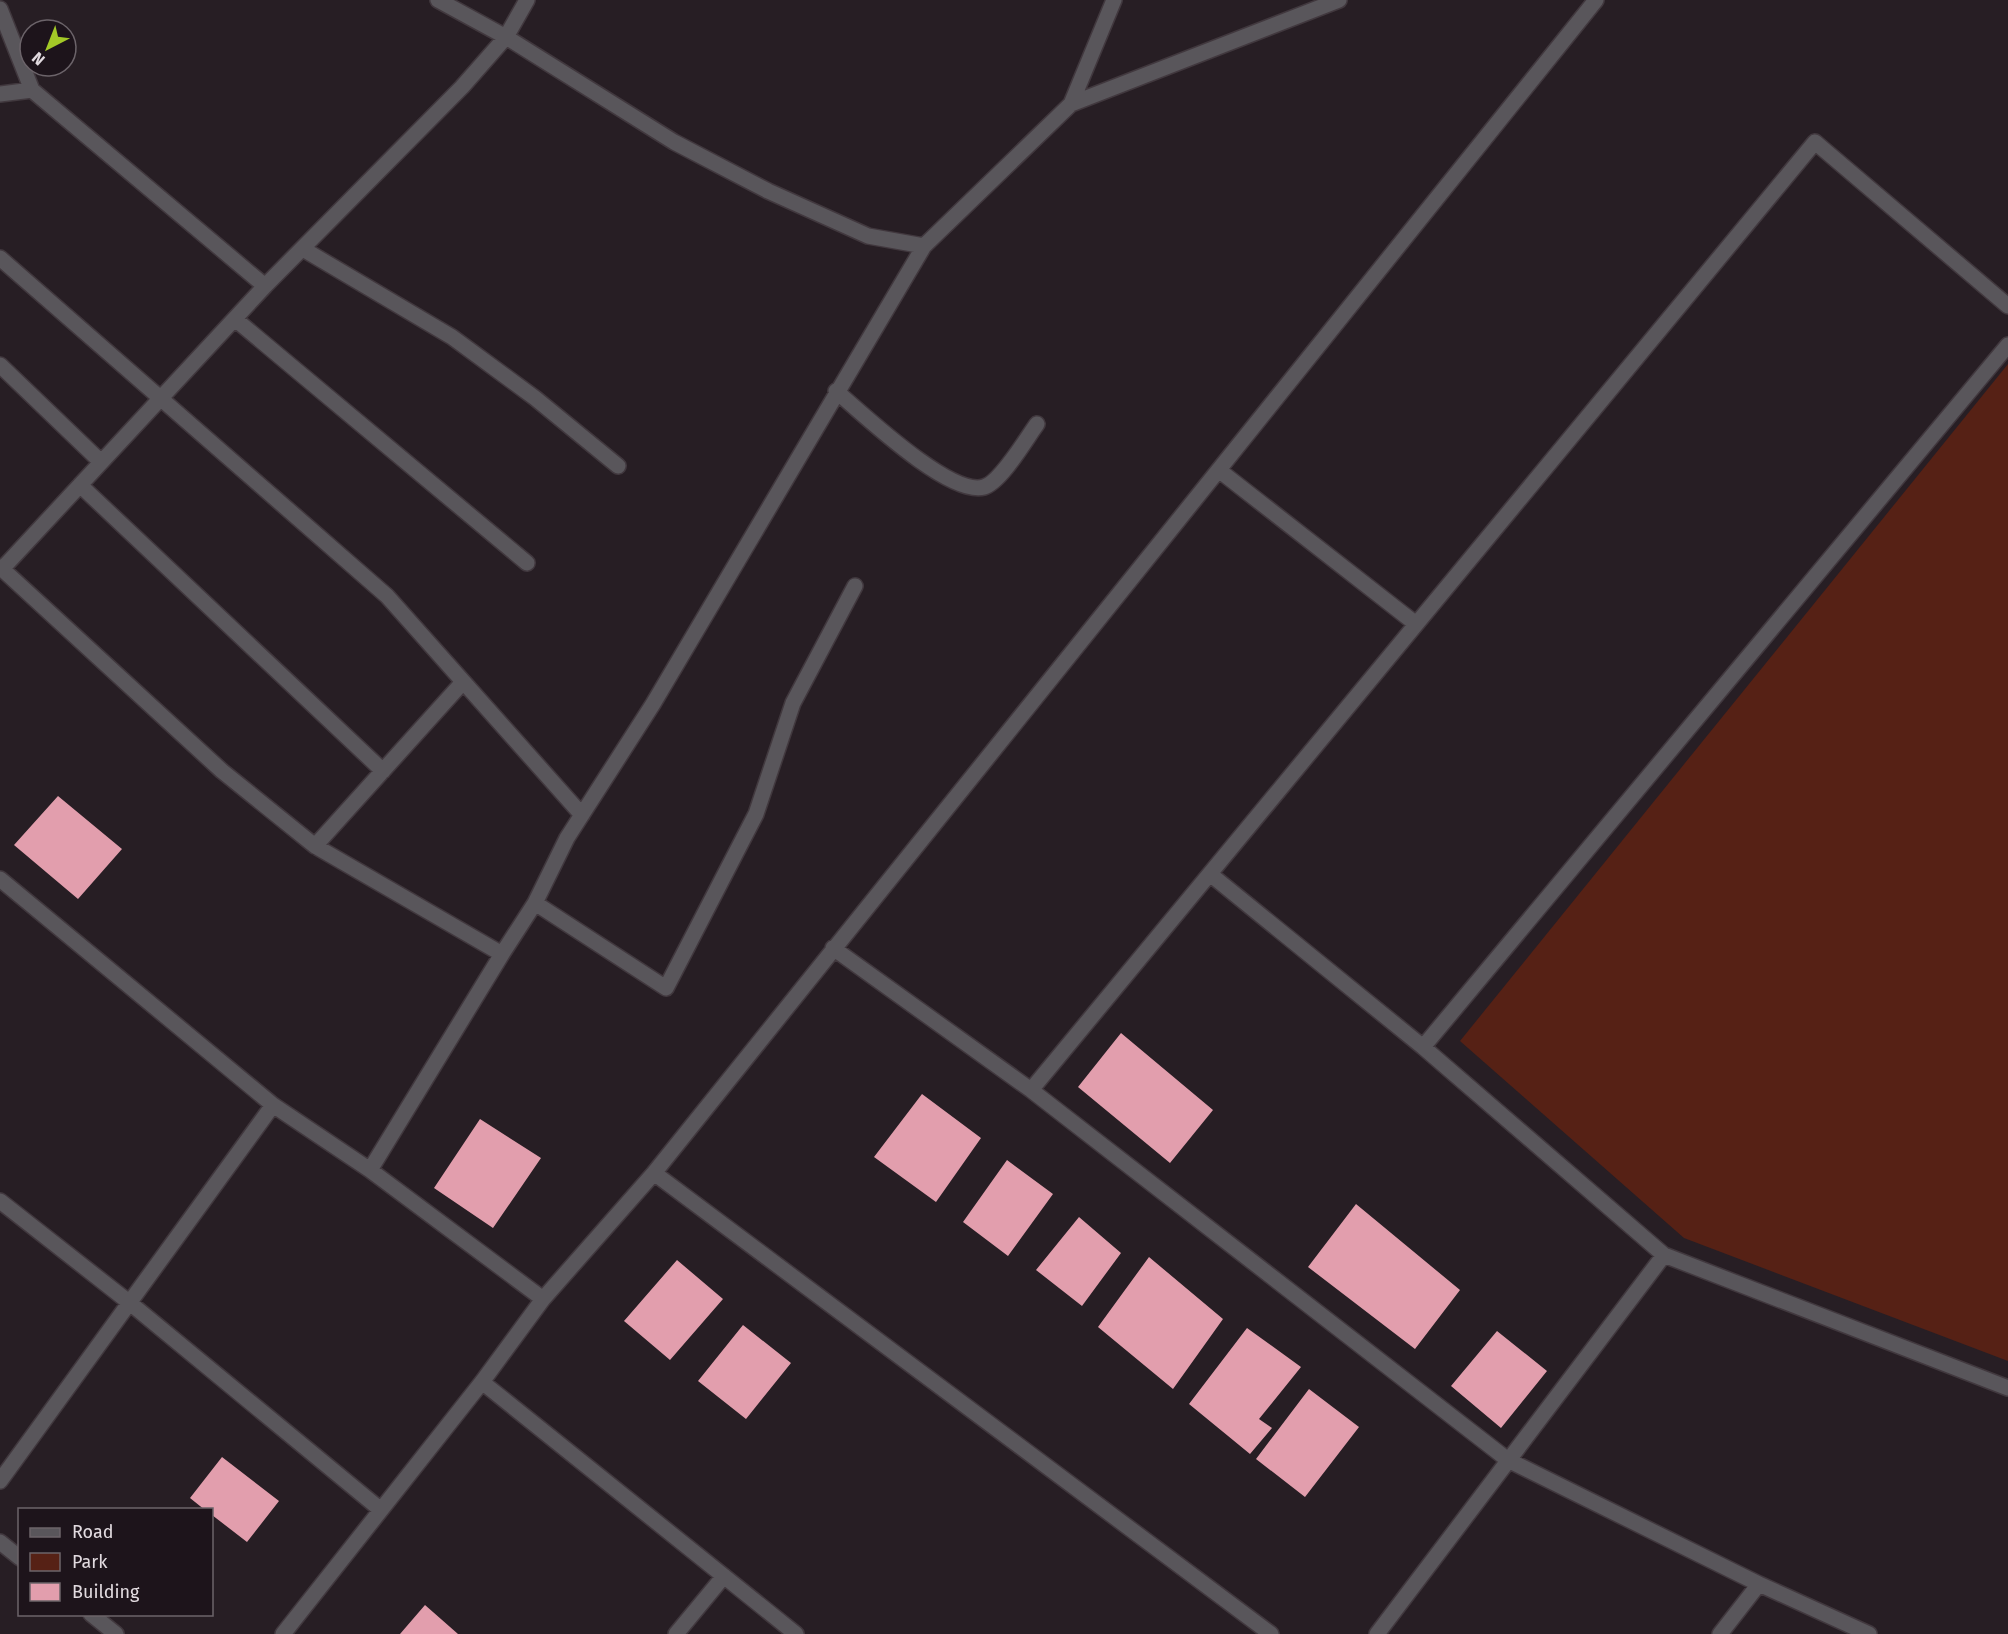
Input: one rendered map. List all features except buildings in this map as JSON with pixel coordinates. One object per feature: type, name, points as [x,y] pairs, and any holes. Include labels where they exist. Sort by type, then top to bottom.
[{"type":"street","points":[[438,0],[506,37],[674,142],[768,191],[868,236],[924,246]]},
{"type":"street","points":[[502,954],[315,846],[222,771],[1,568],[265,286],[420,132],[506,37],[527,0]]},
{"type":"street","points":[[1071,104],[1114,0]]},
{"type":"street","points":[[370,1170],[535,903],[567,838],[731,573],[836,391],[924,246],[1071,104],[1339,0]]},
{"type":"street","points":[[283,1634],[482,1382],[543,1299],[654,1173],[1596,0]]},
{"type":"street","points":[[0,9],[32,90],[265,286]]},
{"type":"street","points":[[0,94],[32,90]]},
{"type":"street","points":[[1030,1090],[1815,142],[2008,306]]},
{"type":"street","points":[[303,249],[452,337],[535,398],[618,466]]},
{"type":"street","points":[[0,258],[162,397],[387,596],[582,815]]},
{"type":"street","points":[[235,319],[527,562]]},
{"type":"street","points":[[1424,1047],[2008,345]]},
{"type":"street","points":[[0,365],[100,462]]},
{"type":"street","points":[[836,391],[941,475],[970,489],[986,487],[997,478],[1037,424]]},
{"type":"street","points":[[1220,471],[1416,624]]},
{"type":"street","points":[[80,485],[382,771]]},
{"type":"street","points":[[535,903],[666,988],[756,814],[793,703],[855,586]]},
{"type":"street","points":[[315,846],[463,682]]},
{"type":"street","points":[[1210,874],[1424,1047],[1664,1255],[2008,1388]]},
{"type":"street","points":[[0,879],[273,1106],[370,1170],[543,1299]]},
{"type":"street","points":[[833,948],[1030,1090],[1508,1460],[1759,1584],[1869,1634]]},
{"type":"street","points":[[0,1481],[273,1106]]},
{"type":"street","points":[[654,1173],[1271,1634]]},
{"type":"street","points":[[0,1201],[130,1304],[381,1510]]},
{"type":"street","points":[[1377,1634],[1664,1255]]},
{"type":"street","points":[[482,1382],[796,1634]]},
{"type":"street","points":[[0,1542],[18,1556]]},
{"type":"street","points":[[676,1634],[724,1576]]},
{"type":"street","points":[[1720,1634],[1759,1584]]},
{"type":"street","points":[[94,1616],[116,1634]]},
{"type":"green space","points":[[2008,364],[2008,1361],[1684,1238],[1460,1041]]}]
